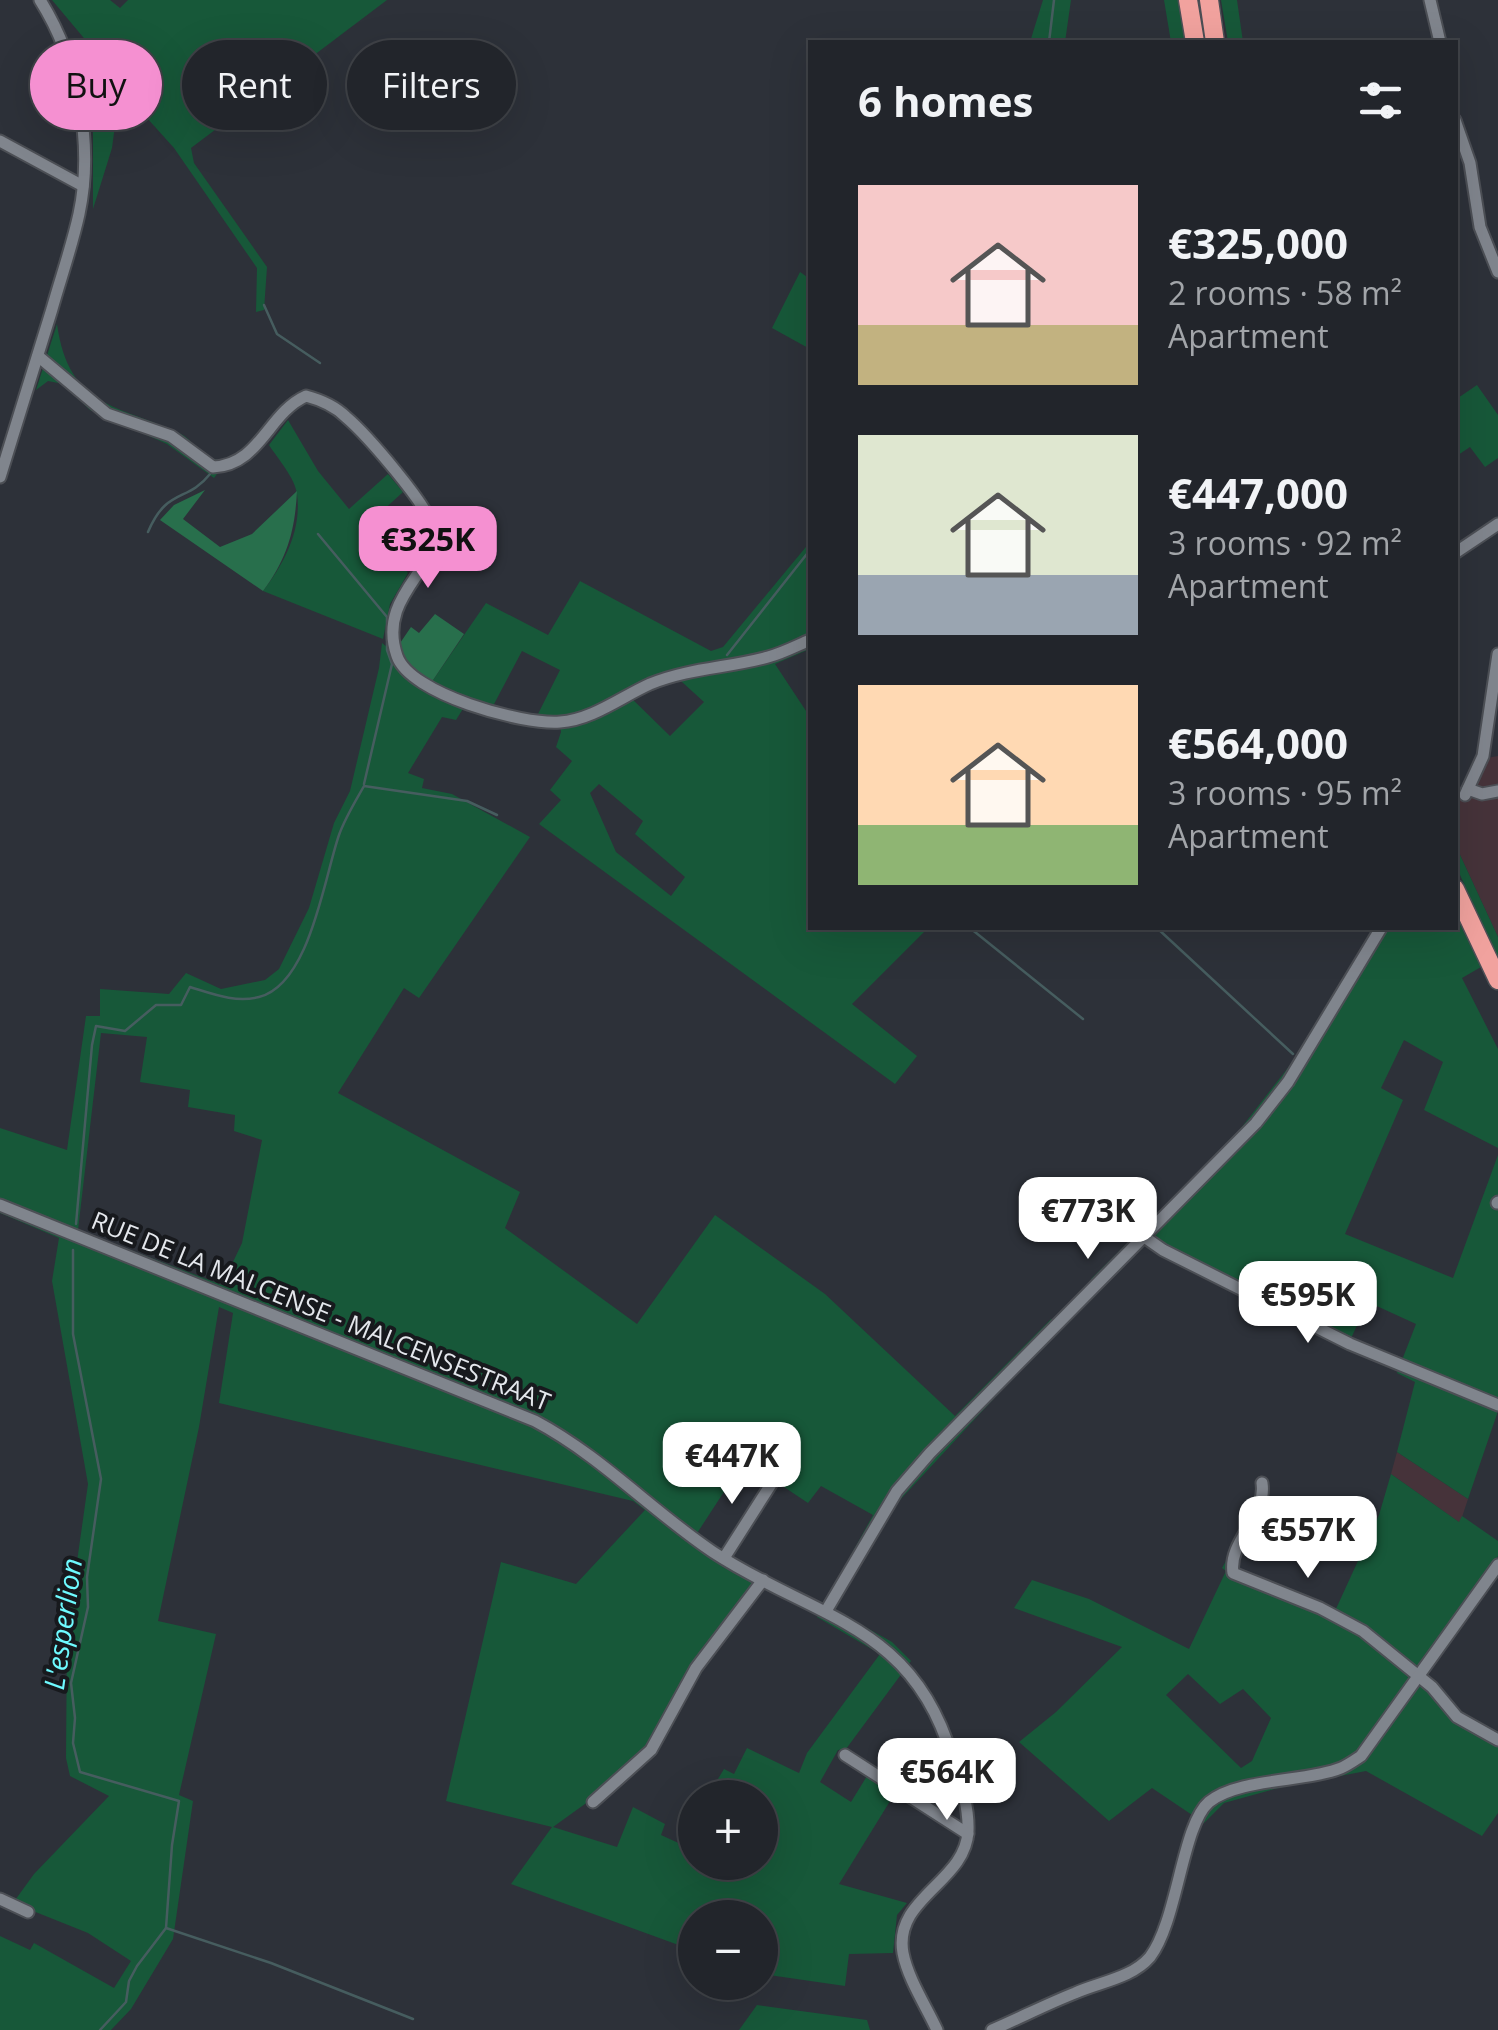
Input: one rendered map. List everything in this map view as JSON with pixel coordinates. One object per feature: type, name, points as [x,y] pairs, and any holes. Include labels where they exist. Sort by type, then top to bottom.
[{"type":"highway","points":[[1188,0],[1195,40]]},
{"type":"highway","points":[[1209,0],[1214,40]]},
{"type":"highway","points":[[1458,896],[1496,979]]},
{"type":"street","points":[[0,477],[80,212],[83,186],[82,126],[74,85],[40,0]]},
{"type":"street","points":[[1430,0],[1440,40]]},
{"type":"street","points":[[1458,129],[1470,164],[1480,227],[1498,272]]},
{"type":"street","points":[[0,141],[83,186]]},
{"type":"street","points":[[38,356],[107,414],[171,436],[213,467],[225,466],[248,454],[291,404],[306,396],[322,400],[344,414],[410,491],[434,532],[432,546],[408,584],[393,620],[392,638],[400,664],[428,686],[485,708],[530,719],[570,720],[677,674],[769,657],[808,641]]},
{"type":"street","points":[[1458,552],[1498,524]]},
{"type":"street","points":[[1498,654],[1483,756],[1467,792],[1498,792]]},
{"type":"street","points":[[826,1612],[897,1491],[1256,1123],[1288,1082],[1380,930]]},
{"type":"street","name":"RUE DE LA MALCENSE - MALCENSESTRAAT","points":[[0,1205],[536,1421],[568,1438],[724,1558],[874,1639],[913,1676],[942,1723],[965,1800],[968,1834]]},
{"type":"street","points":[[1143,1236],[1163,1250],[1350,1344],[1498,1406]]},
{"type":"street","points":[[724,1558],[775,1478]]},
{"type":"street","points":[[1262,1483],[1260,1509],[1233,1558],[1232,1573],[1348,1623],[1432,1687],[1457,1717],[1498,1740]]},
{"type":"street","points":[[992,2030],[1132,1972],[1149,1958],[1161,1938],[1194,1830],[1206,1804],[1245,1788],[1340,1768],[1361,1756],[1498,1565]]},
{"type":"street","points":[[593,1802],[651,1750],[696,1668],[763,1580]]},
{"type":"street","points":[[845,1755],[968,1834],[960,1860],[914,1908],[902,1942],[907,1967],[937,2030]]},
{"type":"street","points":[[0,1899],[28,1912]]},
{"type":"shaded area","points":[[1498,756],[1498,937],[1458,850],[1458,793],[1476,760]]},
{"type":"shaded area","points":[[1397,1452],[1468,1499],[1460,1523],[1391,1474]]},
{"type":"green space","points":[[52,0],[110,0],[120,8],[128,0],[387,0],[327,45],[327,40],[182,40],[182,130],[215,130],[191,148],[194,163],[267,267],[264,310],[256,312],[257,268],[158,130],[162,130],[162,40],[85,40]]},
{"type":"green space","points":[[1043,0],[1071,0],[1065,40],[1031,40]]},
{"type":"green space","points":[[1164,0],[1179,0],[1188,40],[1171,40]]},
{"type":"green space","points":[[1221,0],[1237,0],[1243,40],[1228,40]]},
{"type":"green space","points":[[92,130],[114,130],[93,209]]},
{"type":"green space","points":[[800,272],[808,278],[808,348],[772,328]]},
{"type":"green space","points":[[57,324],[63,352],[85,388],[100,400],[181,434],[206,456],[226,462],[214,478],[167,444],[90,410],[63,384],[48,381],[36,390]]},
{"type":"green space","points":[[1477,385],[1498,415],[1498,458],[1485,467],[1470,447],[1458,455],[1458,398]]},
{"type":"green space","points":[[288,420],[318,471],[349,509],[388,474],[403,492],[368,524],[408,573],[390,604],[383,639],[263,591],[284,558],[297,521],[296,488],[269,445]]},
{"type":"green space","points":[[205,490],[183,519],[220,547],[252,534],[297,491],[288,544],[263,591],[160,520],[174,505]]},
{"type":"green space","points":[[808,544],[808,650],[775,664],[808,714],[808,930],[926,930],[852,1004],[917,1056],[895,1084],[539,824],[561,800],[550,790],[572,761],[556,747],[561,732],[559,715],[537,716],[560,670],[522,651],[493,706],[469,699],[456,720],[442,717],[408,773],[424,779],[422,788],[452,794],[530,837],[419,998],[404,988],[338,1093],[520,1192],[505,1228],[637,1324],[715,1215],[825,1294],[955,1416],[1051,1319],[1060,1327],[899,1501],[862,1558],[835,1610],[892,1642],[911,1661],[846,1749],[838,1750],[820,1782],[851,1802],[867,1776],[895,1793],[839,1884],[907,1903],[897,1915],[893,1953],[849,1954],[845,1986],[778,1976],[778,1900],[678,1900],[678,1945],[511,1884],[552,1827],[446,1801],[501,1562],[576,1584],[645,1510],[633,1501],[219,1403],[233,1313],[219,1307],[199,1427],[158,1621],[216,1634],[179,1795],[193,1801],[173,1939],[131,2009],[111,2030],[0,2030],[0,1936],[30,1950],[34,1943],[114,1988],[131,1961],[88,1933],[13,1903],[34,1874],[109,1796],[70,1776],[66,1758],[67,1632],[88,1484],[52,1281],[59,1238],[0,1213],[0,1128],[67,1150],[86,1016],[100,1016],[100,989],[169,994],[186,973],[221,989],[265,980],[279,969],[309,908],[334,823],[350,791],[382,643],[431,683],[486,603],[548,635],[580,581],[711,651],[723,647]],"holes":[[[671,672],[704,702],[670,736],[626,693]],[[599,784],[643,821],[635,834],[685,877],[671,896],[616,852],[590,793]],[[101,1033],[147,1037],[140,1082],[190,1090],[188,1107],[235,1115],[234,1131],[262,1140],[242,1243],[222,1285],[78,1230]],[[748,1455],[778,1473],[778,1483],[808,1503],[821,1486],[873,1515],[817,1617],[880,1654],[807,1753],[799,1773],[747,1748],[734,1774],[724,1769],[717,1780],[778,1780],[778,1880],[678,1880],[678,1843],[661,1835],[665,1824],[633,1807],[617,1847],[553,1827],[603,1791],[648,1750],[672,1708],[679,1712],[707,1663],[764,1589],[690,1544]]]},
{"type":"green space","points":[[435,614],[464,634],[431,683],[396,649],[411,627],[419,633]]},
{"type":"green space","points":[[1458,850],[1498,937],[1498,958],[1458,871]]},
{"type":"green space","points":[[1458,920],[1481,967],[1462,978],[1498,1049],[1498,1148],[1424,1110],[1443,1062],[1404,1040],[1381,1088],[1403,1100],[1345,1234],[1453,1278],[1498,1155],[1498,1411],[1468,1499],[1397,1452],[1415,1382],[1397,1373],[1416,1324],[1368,1302],[1346,1349],[1143,1243],[1101,1287],[1091,1279],[1231,1141],[1301,1051],[1372,930],[1458,930]]},
{"type":"green space","points":[[1391,1474],[1459,1522],[1462,1516],[1498,1541],[1498,1556],[1411,1675],[1430,1690],[1455,1721],[1498,1747],[1498,1813],[1482,1836],[1366,1771],[1224,1803],[1204,1823],[1152,1788],[1109,1821],[1019,1742],[1056,1712],[1122,1647],[1014,1608],[1032,1580],[1089,1599],[1189,1649],[1226,1571],[1222,1568],[1250,1519],[1258,1523],[1237,1562],[1240,1570],[1335,1611],[1379,1515]],"holes":[[[1188,1674],[1220,1704],[1243,1689],[1271,1718],[1252,1761],[1241,1768],[1166,1695]]]},
{"type":"green space","points":[[757,2005],[867,2020],[870,2030],[739,2030]]},
{"type":"waterway","name":"L'esperlion","points":[[1049,40],[1054,0]]},
{"type":"waterway","points":[[264,305],[277,334],[320,363]]},
{"type":"waterway","points":[[148,532],[162,508],[210,474]]},
{"type":"waterway","points":[[318,534],[387,617],[387,650],[392,664],[364,784]]},
{"type":"waterway","name":"L'esperlion","points":[[727,655],[808,553]]},
{"type":"waterway","name":"L'esperlion","points":[[76,1224],[96,1026],[125,1031],[156,1005],[181,1005],[190,987],[241,999],[259,997],[276,988],[303,951],[339,835],[364,786],[467,801],[497,815]]},
{"type":"waterway","points":[[972,930],[1083,1019]]},
{"type":"waterway","points":[[1159,930],[1293,1054]]},
{"type":"waterway","name":"L'esperlion","points":[[73,1250],[73,1334],[101,1479],[87,1577],[88,1607],[71,1683],[73,1743],[80,1772],[179,1801],[166,1928],[137,1966],[129,1981],[126,2002],[100,2030]]},
{"type":"waterway","points":[[166,1928],[271,1963],[413,2019]]}]
